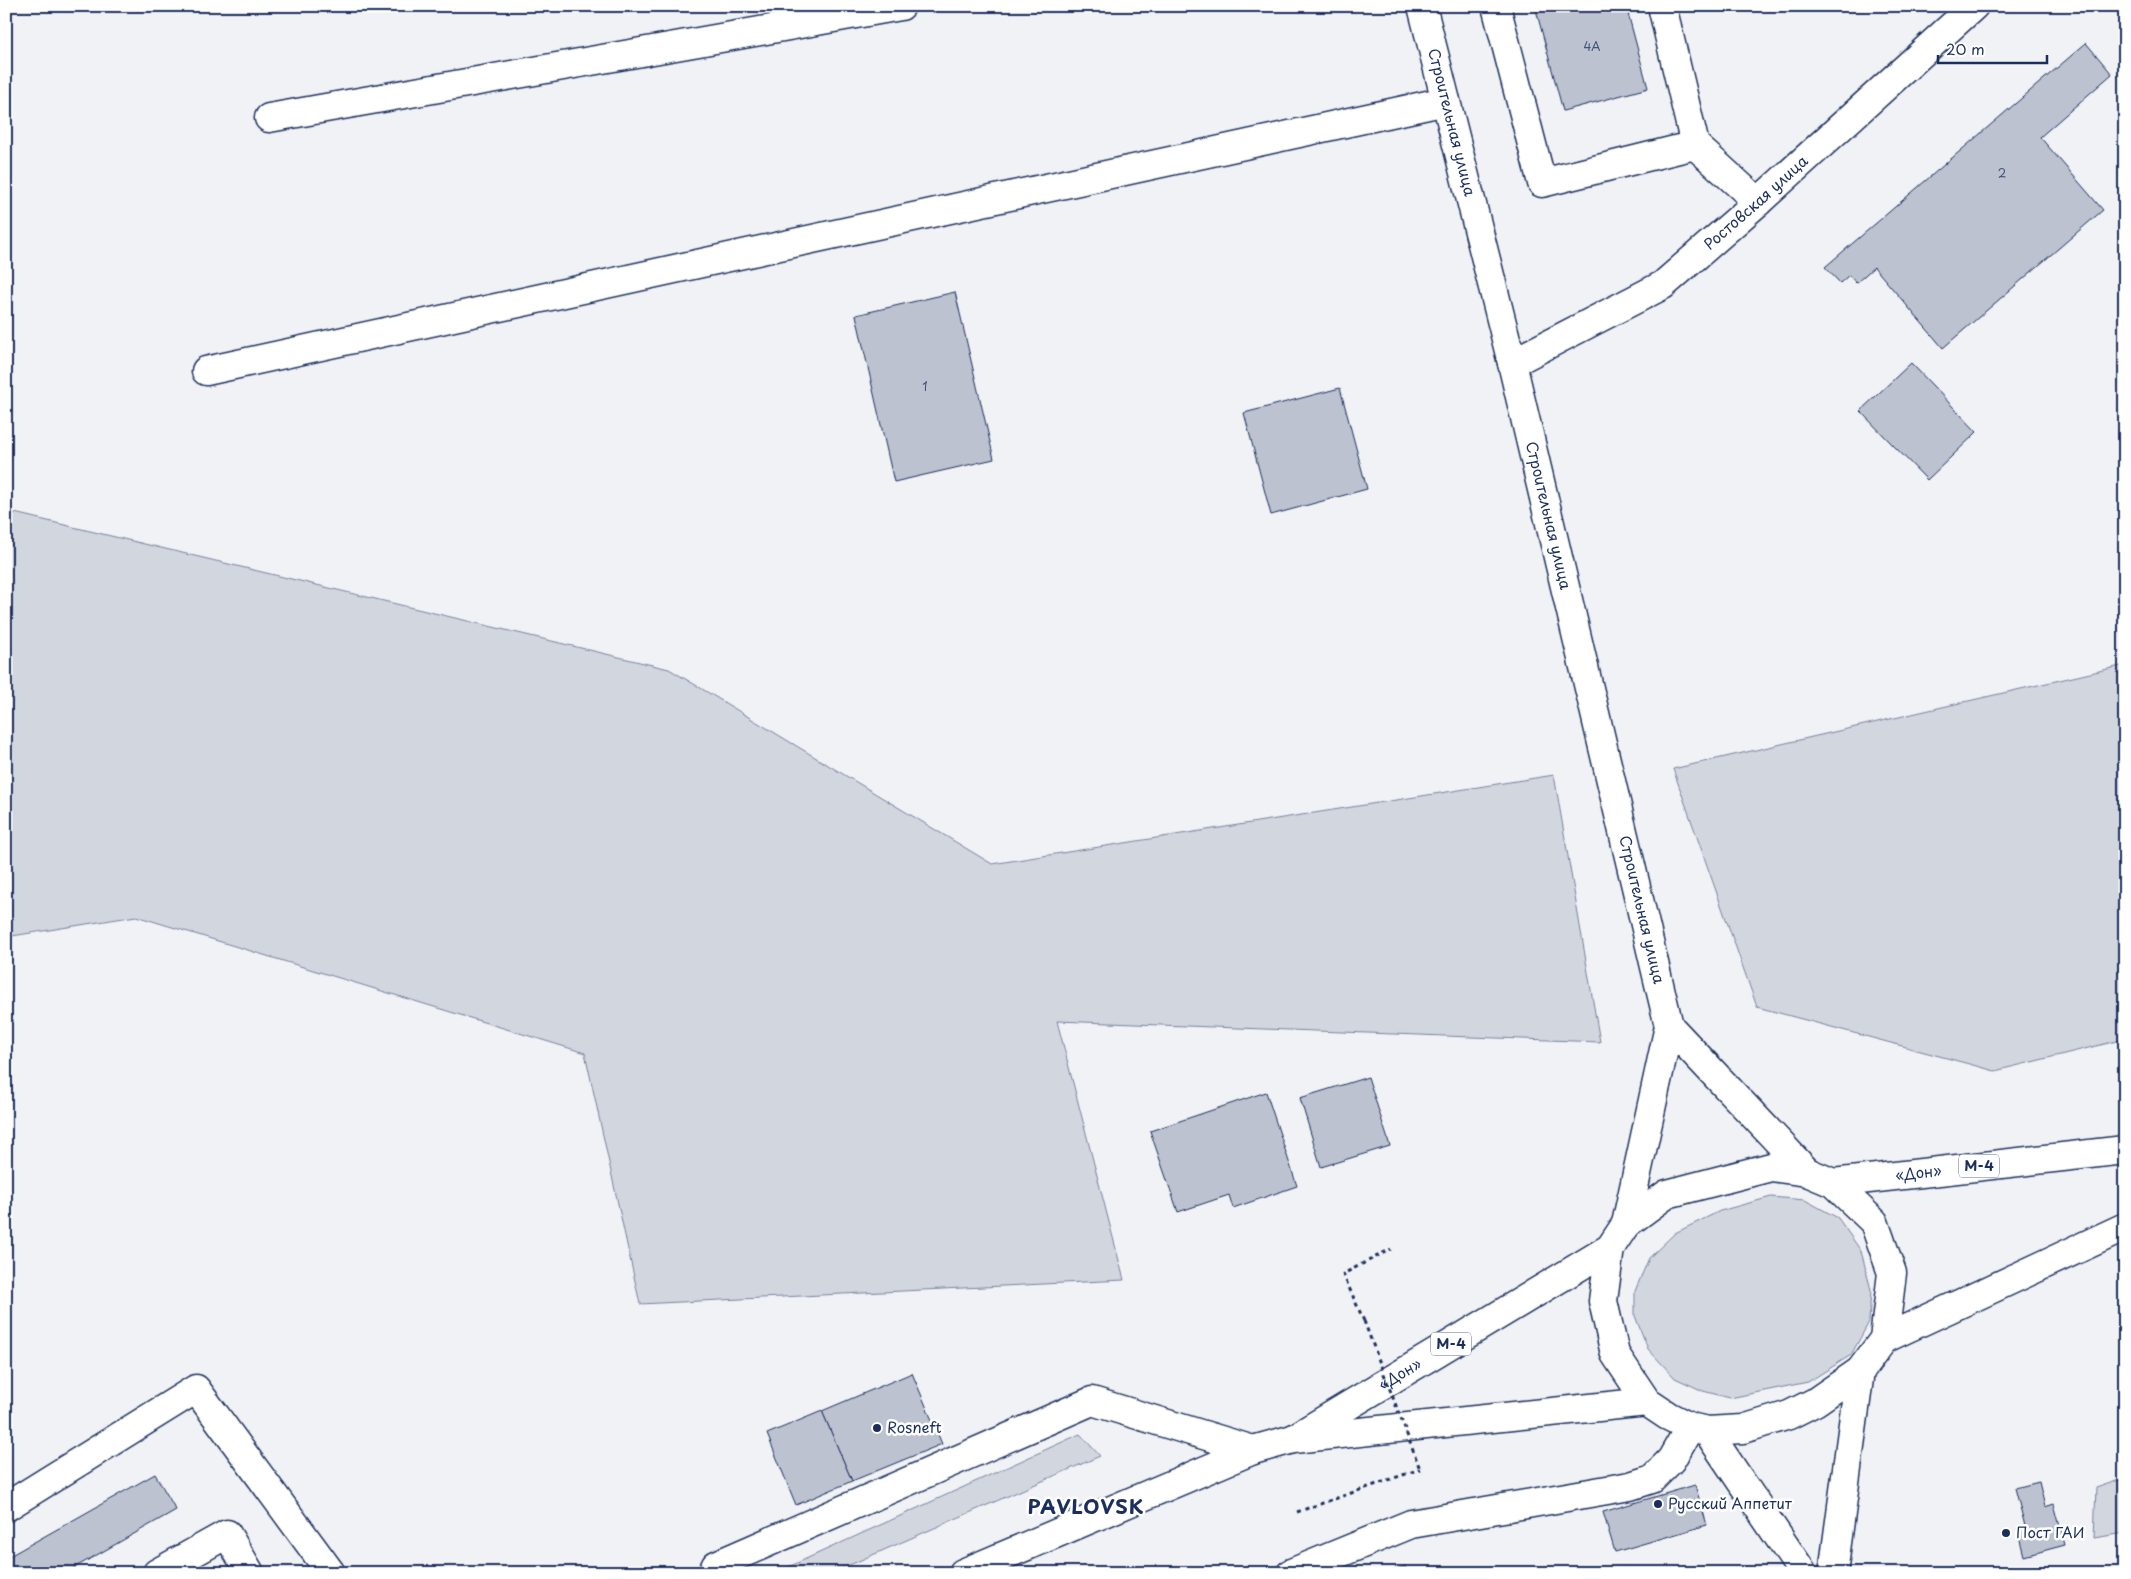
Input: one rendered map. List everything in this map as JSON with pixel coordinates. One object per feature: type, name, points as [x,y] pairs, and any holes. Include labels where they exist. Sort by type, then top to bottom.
[{"type":"main road","points":[[269,118],[901,6]]},
{"type":"main road","name":"Строительная улица","points":[[1422,6],[1512,363],[1669,1026],[1626,1224]]},
{"type":"main road","points":[[1496,6],[1542,183],[1695,145]]},
{"type":"main road","points":[[1662,6],[1695,145],[1758,202]]},
{"type":"main road","name":"Ростовская улица","points":[[1512,363],[1663,285],[1758,202],[1974,6]]},
{"type":"main road","points":[[206,372],[1446,101]]},
{"type":"main road","points":[[1669,1026],[1807,1172]]},
{"type":"main road","name":"«Дон»","points":[[1833,1183],[2125,1150]]},
{"type":"main road","name":"«Дон»","points":[[1293,1439],[1610,1248],[1626,1224],[1668,1194],[1771,1166],[1807,1172],[1833,1183],[1874,1222],[1892,1273],[1884,1339]]},
{"type":"main road","name":"«Дон»","points":[[1610,1248],[1604,1301],[1614,1354],[1647,1402],[1668,1416],[1699,1429],[1742,1429],[1790,1415],[1815,1402],[1860,1371],[1884,1339],[2125,1227]]},
{"type":"main road","points":[[1833,1573],[1860,1371]]},
{"type":"main road","points":[[6,1507],[196,1389],[331,1573]]},
{"type":"main road","points":[[712,1573],[716,1565],[1092,1400],[1253,1450]]},
{"type":"main road","name":"«Дон»","points":[[963,1573],[1253,1450],[1293,1439],[1647,1402]]},
{"type":"main road","points":[[1292,1573],[1412,1524],[1630,1486],[1652,1478],[1699,1429],[1803,1573]]},
{"type":"main road","points":[[157,1573],[227,1534],[250,1573]]},
{"type":"path","points":[[1297,1512],[1420,1469],[1364,1321],[1344,1274],[1391,1248]]},
{"type":"shaded area","points":[[6,511],[669,669],[992,864],[1554,775],[1600,1042],[1057,1021],[1124,1280],[640,1304],[585,1053],[136,916],[6,937]]},
{"type":"shaded area","points":[[2125,665],[2125,1039],[1995,1071],[1757,1007],[1673,769]]},
{"type":"shaded area","points":[[1771,1197],[1805,1200],[1838,1218],[1861,1251],[1871,1290],[1869,1322],[1851,1355],[1808,1382],[1730,1398],[1703,1391],[1675,1378],[1648,1349],[1635,1316],[1635,1291],[1649,1258],[1675,1233],[1720,1211]]},
{"type":"shaded area","points":[[1080,1434],[1100,1456],[831,1573],[775,1573]]},
{"type":"shaded area","points":[[2125,1478],[2125,1533],[2094,1538],[2096,1488]]},
{"type":"building","points":[[1535,6],[1626,6],[1648,88],[1563,111]]},
{"type":"building","points":[[2125,8],[2125,22],[2118,14]]},
{"type":"building","points":[[2086,43],[2112,74],[2040,137],[2103,210],[1943,348],[1874,267],[1856,283],[1849,275],[1840,283],[1825,267]]},
{"type":"building","points":[[955,292],[994,459],[894,482],[856,315]]},
{"type":"building","points":[[1911,363],[1977,432],[1927,480],[1860,411]]},
{"type":"building","points":[[1340,388],[1367,489],[1271,515],[1244,413]]},
{"type":"building","points":[[1368,1077],[1390,1146],[1321,1167],[1300,1098]]},
{"type":"building","points":[[1266,1092],[1297,1186],[1233,1208],[1229,1195],[1178,1212],[1150,1131]]},
{"type":"building","points":[[912,1373],[942,1444],[852,1481],[822,1411]]},
{"type":"building","points":[[822,1411],[852,1481],[796,1505],[767,1434]]},
{"type":"building","points":[[155,1474],[176,1510],[65,1573],[13,1573],[6,1558]]},
{"type":"building","points":[[2039,1482],[2045,1507],[2054,1504],[2065,1545],[2024,1556],[2017,1528],[2025,1526],[2015,1488]]},
{"type":"building","points":[[1695,1485],[1707,1525],[1615,1552],[1603,1512]]},
{"type":"building","points":[[1405,1566],[1407,1573],[1387,1573]]},
{"type":"place","name":"Rosneft","points":[[877,1428]]},
{"type":"place","name":"Русский Аппетит","points":[[1658,1504]]},
{"type":"place","name":"Пост ГАИ","points":[[2006,1533]]},
{"type":"district","name":"PAVLOVSK","points":[[1086,1507]]}]
